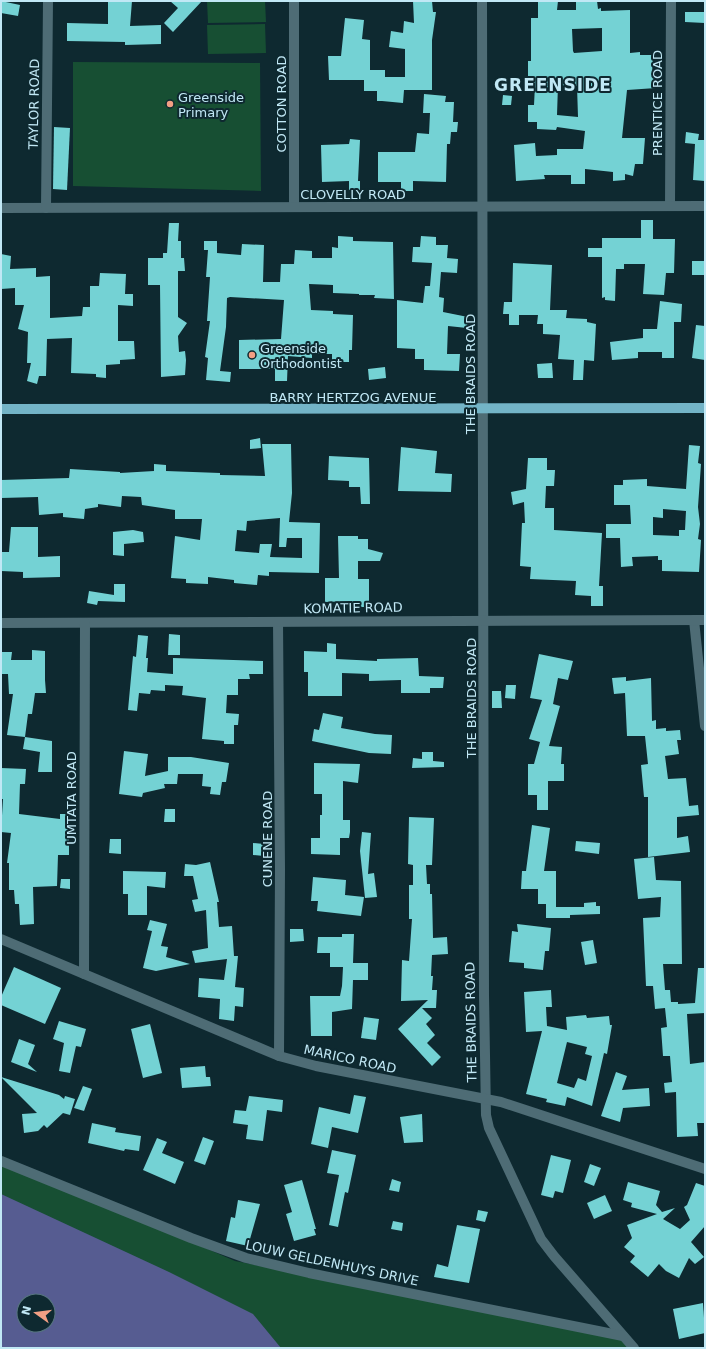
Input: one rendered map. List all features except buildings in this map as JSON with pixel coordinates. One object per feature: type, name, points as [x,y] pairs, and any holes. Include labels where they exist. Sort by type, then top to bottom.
[{"type":"main road","name":"BARRY HERTZOG AVENUE","points":[[1,409],[483,410],[705,408]]},
{"type":"street","name":"TAYLOR ROAD","points":[[46,208],[48,1]]},
{"type":"street","name":"COTTON ROAD","points":[[294,1],[294,207]]},
{"type":"street","name":"THE BRAIDS ROAD","points":[[482,1],[485,1100],[489,1128],[541,1239],[634,1348]]},
{"type":"street","name":"PRENTICE ROAD","points":[[670,206],[671,1]]},
{"type":"street","name":"CLOVELLY ROAD","points":[[1,208],[705,206]]},
{"type":"street","points":[[694,620],[705,726]]},
{"type":"street","name":"KOMATIE ROAD","points":[[1,623],[705,620]]},
{"type":"street","name":"CUNENE ROAD","points":[[278,622],[280,869],[279,1056]]},
{"type":"street","name":"UMTATA ROAD","points":[[84,974],[85,623]]},
{"type":"street","name":"MARICO ROAD","points":[[1,938],[279,1056],[298,1062],[522,1108],[705,1169]]},
{"type":"street","name":"LOUW GELDENHUYS DRIVE","points":[[1,1161],[191,1238],[246,1258],[309,1274],[623,1336]]},
{"type":"green space","points":[[207,1],[265,1],[266,22],[208,23]]},
{"type":"green space","points":[[265,24],[266,53],[208,54],[207,25]]},
{"type":"green space","points":[[73,62],[260,63],[261,191],[73,186]]},
{"type":"green space","points":[[1,1159],[235,1261],[621,1336],[631,1348],[1,1348]]},
{"type":"water","points":[[1,1194],[169,1272],[253,1314],[281,1348],[1,1348]]},
{"type":"place","name":"Greenside Primary","points":[[170,104]]},
{"type":"place","name":"Greenside Orthodontist","points":[[252,355]]},
{"type":"district","name":"GREENSIDE","points":[[553,85]]}]
